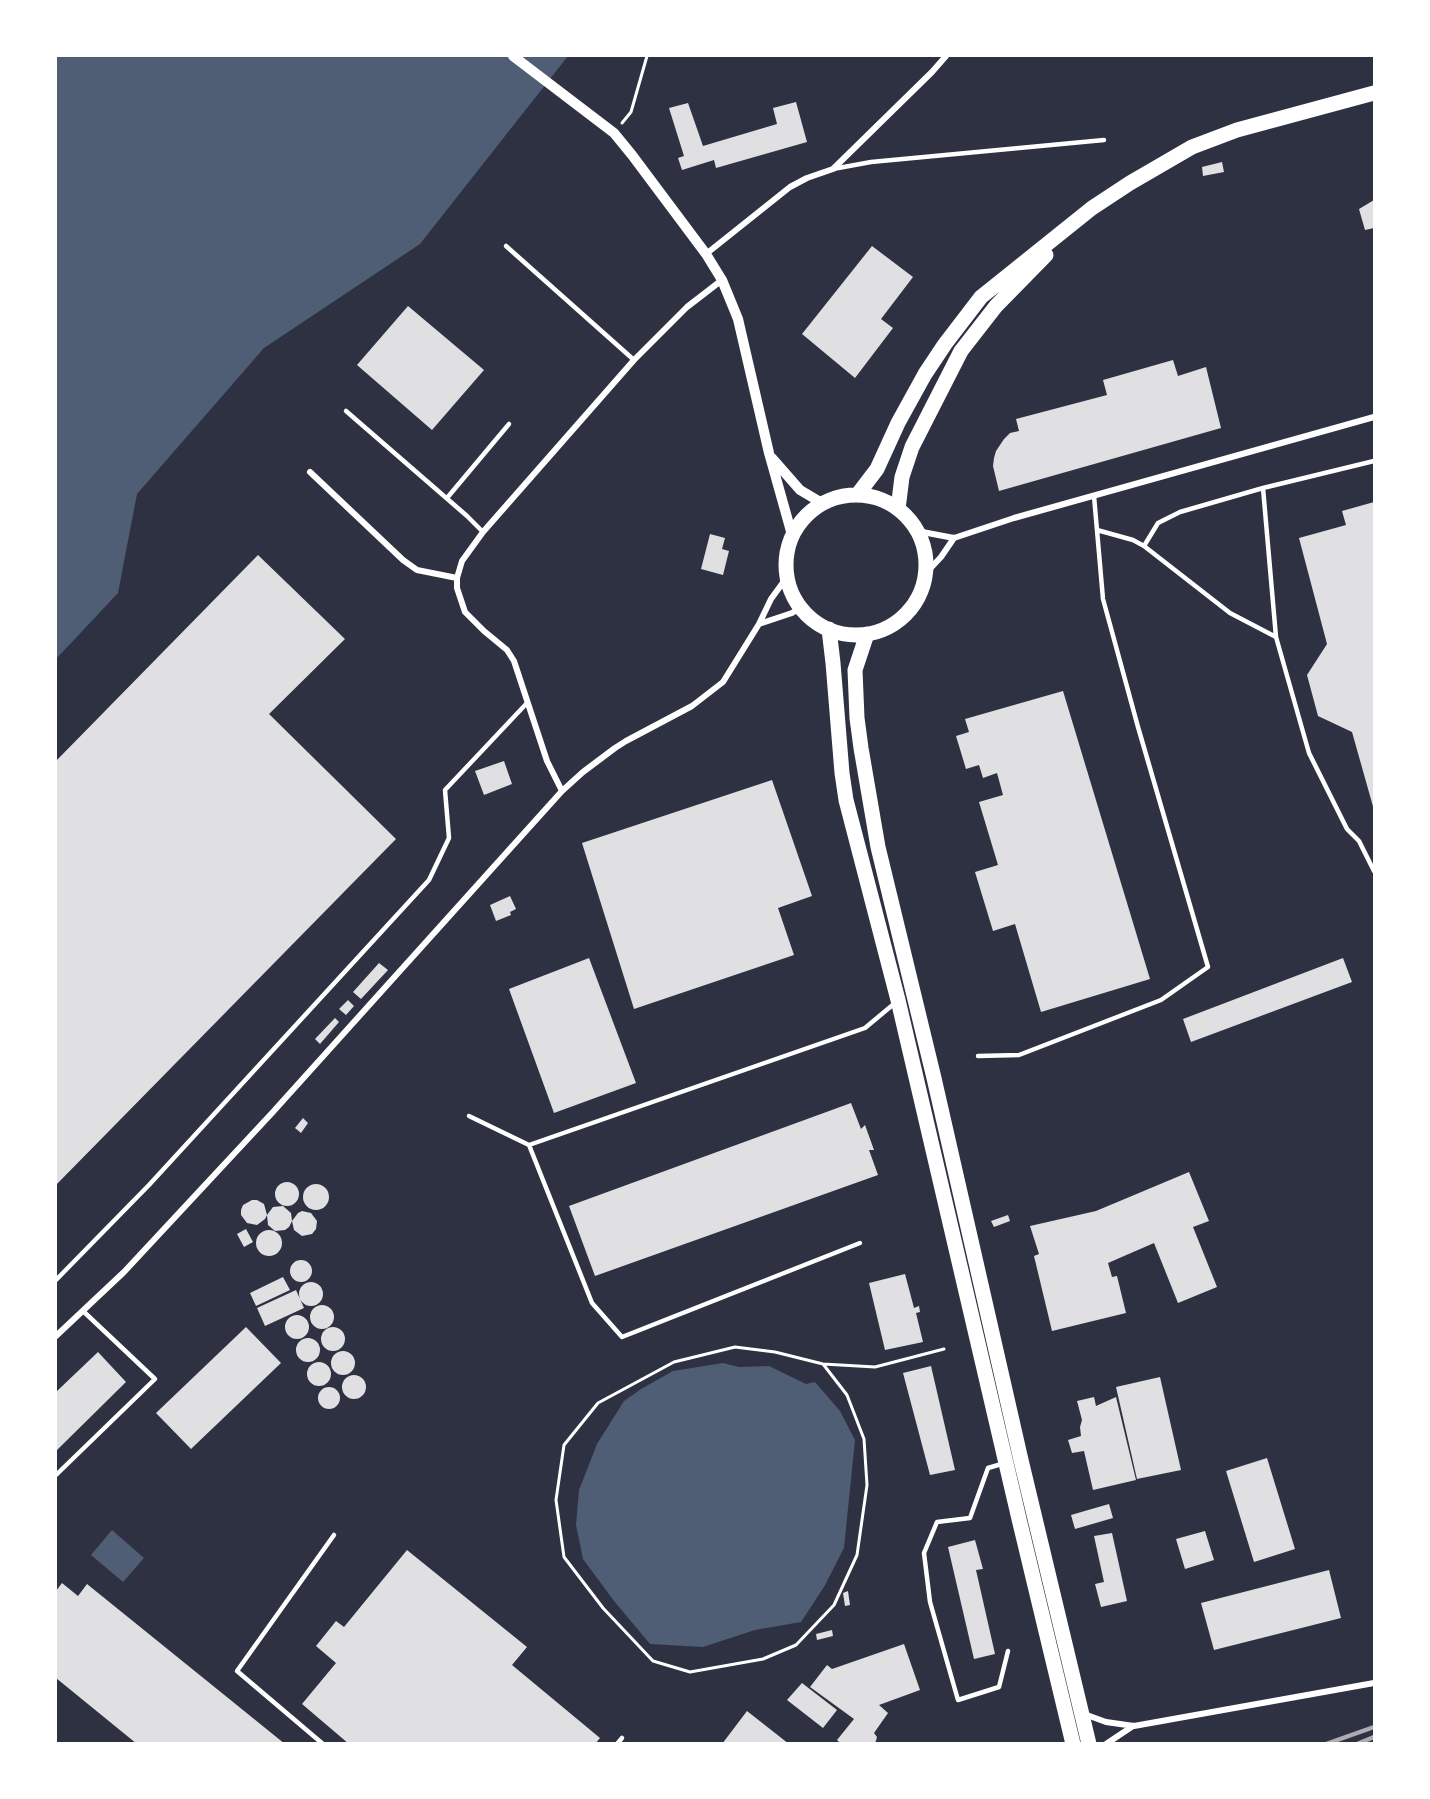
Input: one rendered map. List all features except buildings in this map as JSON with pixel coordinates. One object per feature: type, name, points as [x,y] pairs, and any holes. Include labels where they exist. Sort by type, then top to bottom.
[{"type":"main road","points":[[858,494],[877,469],[898,423],[925,374],[981,297],[1092,208],[1192,147],[1237,130],[1374,93]]},
{"type":"main road","points":[[898,508],[902,477],[912,447],[961,351],[996,306],[1092,208]]},
{"type":"main road","points":[[858,494],[886,501],[907,516],[924,548],[926,573],[918,598],[902,618],[879,631],[867,634],[841,634],[813,620],[800,608],[787,577],[786,553],[792,535],[808,512],[837,497],[858,494]]},
{"type":"main road","points":[[828,629],[846,800],[898,1000],[1073,1743]]},
{"type":"main road","points":[[867,634],[855,670],[861,748],[878,847],[1089,1743]]},
{"type":"street","points":[[513,56],[614,133],[706,254],[722,280],[738,319],[769,453],[792,535]]},
{"type":"street","points":[[706,254],[790,187],[833,169],[946,56]]},
{"type":"street","points":[[562,791],[547,761],[514,661],[507,650],[465,612],[457,588],[457,578],[462,561],[483,532],[634,360],[687,307],[722,280]]},
{"type":"street","points":[[917,531],[954,538],[1014,518],[1374,417]]},
{"type":"street","points":[[769,453],[800,490],[822,503]]},
{"type":"street","points":[[310,472],[403,560],[417,570],[457,578]]},
{"type":"street","points":[[926,573],[954,538]]},
{"type":"street","points":[[56,1336],[124,1272],[272,1113],[562,791],[583,772],[626,741],[692,706],[723,682],[759,624],[771,599],[787,577]]},
{"type":"street","points":[[759,624],[800,608]]},
{"type":"street","points":[[1082,1713],[1106,1722],[1134,1726],[1374,1683]]},
{"type":"street","points":[[1106,1743],[1134,1726]]},
{"type":"lane","points":[[833,169],[870,162],[1104,140]]},
{"type":"lane","points":[[506,246],[634,360]]},
{"type":"lane","points":[[346,411],[483,532]]},
{"type":"lane","points":[[447,498],[509,424]]},
{"type":"lane","points":[[1144,546],[1158,523],[1180,512],[1263,488],[1374,461]]},
{"type":"lane","points":[[1263,488],[1276,637],[1309,753],[1347,829],[1359,841],[1374,871]]},
{"type":"lane","points":[[978,1056],[1019,1055],[1161,1000],[1208,967],[1103,599],[1094,496]]},
{"type":"lane","points":[[1097,530],[1133,540],[1144,546],[1230,613],[1276,637]]},
{"type":"lane","points":[[56,1280],[149,1185],[429,880],[449,838],[445,790],[527,703]]},
{"type":"lane","points":[[529,1145],[866,1028],[898,1000],[915,997]]},
{"type":"lane","points":[[469,1116],[529,1145],[592,1303],[621,1336],[860,1243]]},
{"type":"lane","points":[[56,1475],[154,1379],[83,1311]]},
{"type":"lane","points":[[1008,1651],[999,1688],[958,1700],[930,1602],[924,1553],[937,1522],[970,1518],[988,1468],[1021,1460]]},
{"type":"lane","points":[[323,1743],[237,1671],[334,1535]]},
{"type":"lane","points":[[617,1743],[622,1738]]},
{"type":"path","points":[[614,133],[631,112],[647,56]]},
{"type":"path","points":[[823,1364],[847,1395],[864,1439],[867,1485],[857,1555],[834,1605],[796,1645],[763,1659],[690,1672],[653,1660],[603,1608],[564,1557],[556,1500],[564,1445],[598,1403],[674,1362],[735,1347],[775,1352],[823,1364],[875,1367],[944,1349]]},
{"type":"water","points":[[56,56],[568,56],[420,244],[264,348],[137,494],[118,593],[56,659]]},
{"type":"water","points":[[723,1363],[739,1367],[769,1366],[806,1384],[815,1382],[840,1411],[855,1440],[844,1548],[824,1587],[801,1622],[755,1630],[703,1647],[650,1644],[583,1559],[576,1525],[579,1490],[597,1444],[624,1401],[673,1371]]},
{"type":"water","points":[[112,1530],[144,1558],[123,1582],[91,1555]]},
{"type":"railway","points":[[1326,1744],[1374,1727]]},
{"type":"railway","points":[[1357,1744],[1374,1737]]}]
